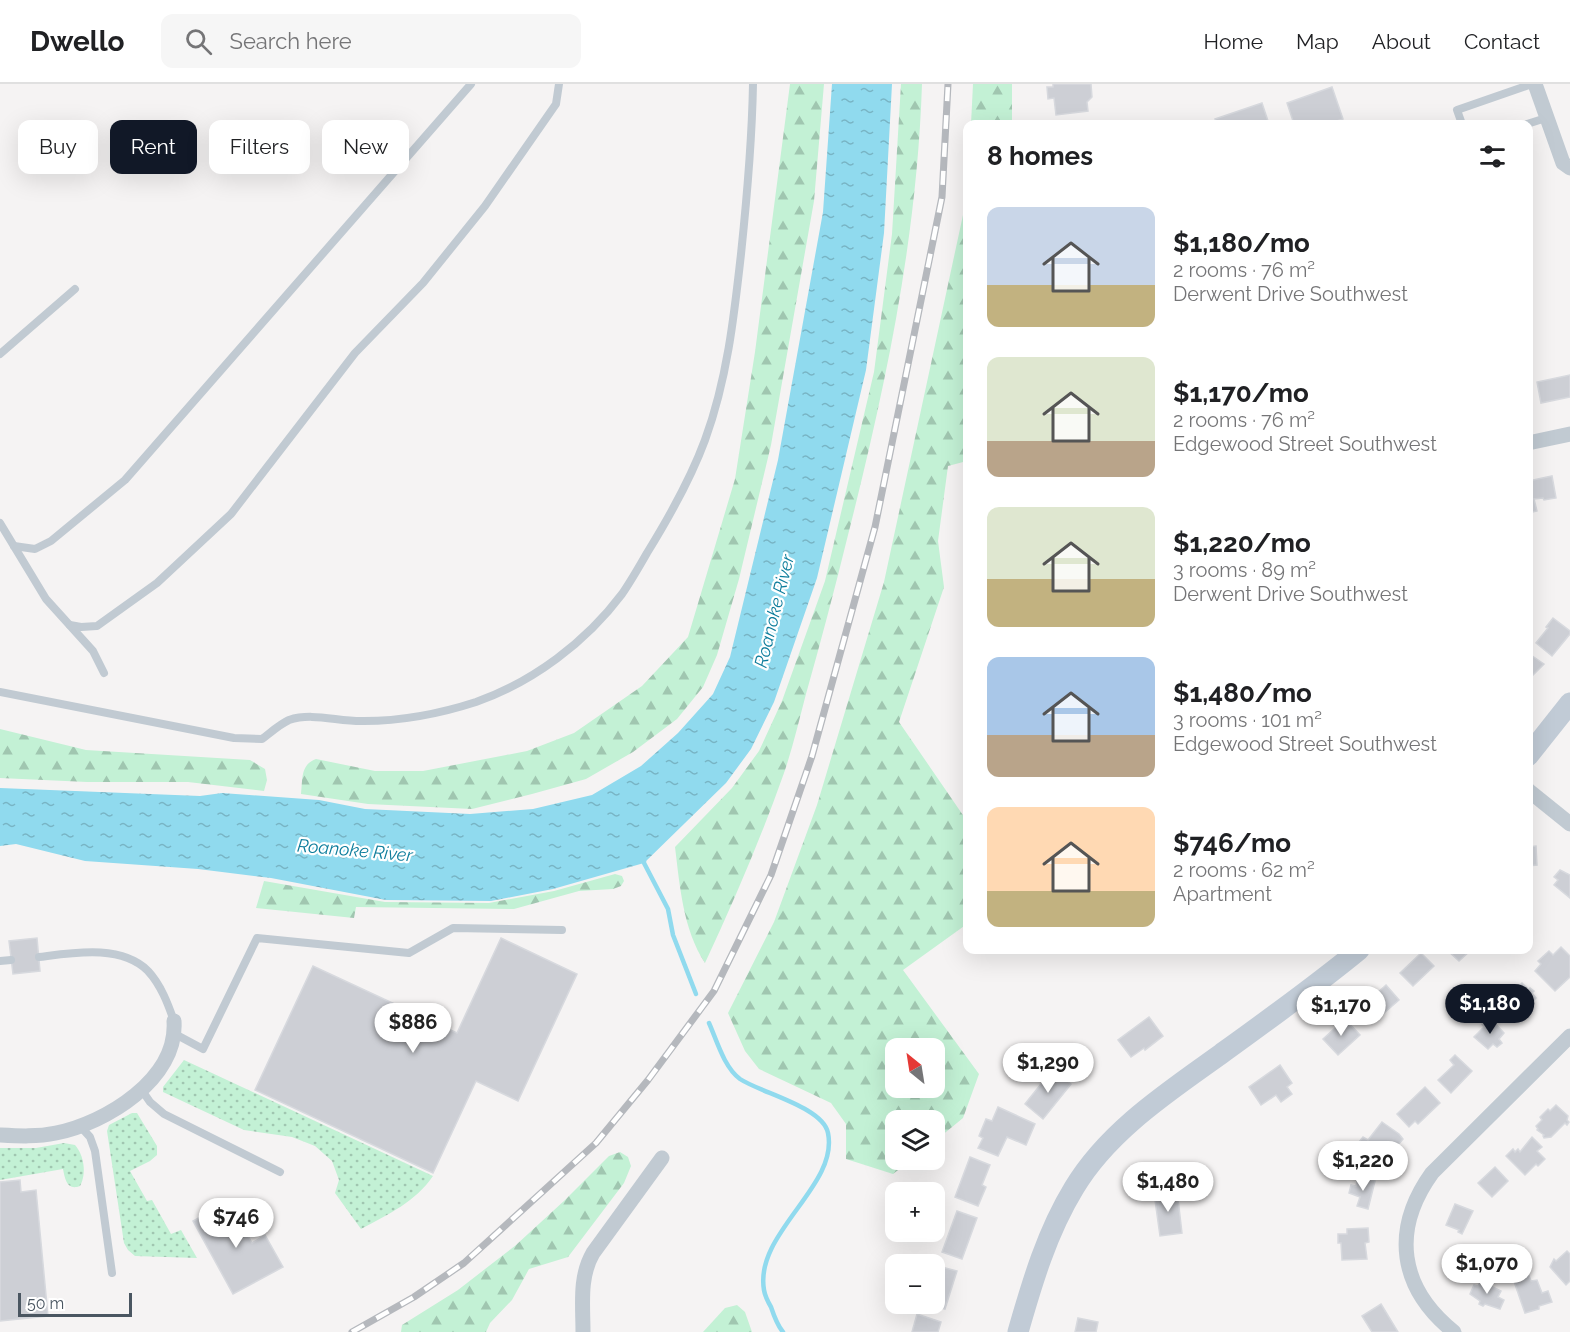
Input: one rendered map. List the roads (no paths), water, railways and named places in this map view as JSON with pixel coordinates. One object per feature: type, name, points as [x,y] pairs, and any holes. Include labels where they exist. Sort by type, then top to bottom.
[{"type":"street","points":[[1534,84],[1563,163],[1570,168]]},
{"type":"street","points":[[1533,441],[1570,434]]},
{"type":"street","points":[[1533,750],[1570,703]]},
{"type":"street","points":[[1533,794],[1570,824]]},
{"type":"street","points":[[1018,1332],[1040,1262],[1074,1187],[1116,1136],[1147,1110],[1316,986],[1354,954]]},
{"type":"street","points":[[0,1135],[29,1137],[55,1133],[80,1126],[108,1112],[141,1089],[157,1073],[170,1053],[175,1028]]},
{"type":"street","points":[[1454,1332],[1438,1320],[1425,1305],[1408,1269],[1406,1242],[1412,1207],[1420,1189],[1432,1173],[1570,1036]]},
{"type":"street","points":[[583,1332],[583,1278],[587,1263],[662,1158]]},
{"type":"lane","points":[[14,546],[35,549],[51,541],[125,480],[471,84]]},
{"type":"lane","points":[[70,625],[97,626],[157,583],[231,514],[355,353],[423,283],[485,206],[556,104],[559,84]]},
{"type":"lane","points":[[0,692],[234,738],[262,739],[287,721],[309,716],[364,721],[413,718],[446,711],[508,688],[564,653],[587,633],[623,593],[661,530],[705,440],[721,383],[735,314],[751,151],[753,84]]},
{"type":"lane","points":[[1461,120],[1457,110],[1534,84]]},
{"type":"lane","points":[[1533,122],[1546,118]]},
{"type":"lane","points":[[0,354],[75,289]]},
{"type":"lane","points":[[0,523],[46,599],[93,651],[104,673]]},
{"type":"lane","points":[[39,957],[99,953],[128,958],[147,971],[163,992],[175,1028],[203,1049],[257,938],[409,953],[453,928],[562,930]]},
{"type":"lane","points":[[0,961],[11,960]]},
{"type":"lane","points":[[141,1089],[164,1114],[280,1172]]},
{"type":"lane","points":[[80,1126],[90,1137],[95,1151],[112,1273]]},
{"type":"water","name":"Roanoke River","points":[[832,84],[892,84],[884,233],[866,370],[817,578],[774,702],[751,749],[726,783],[644,863],[553,889],[491,901],[386,900],[271,878],[198,869],[85,861],[16,844],[0,846],[0,788],[200,796],[222,793],[319,800],[365,809],[470,814],[533,809],[592,795],[641,766],[678,733],[713,694],[730,657],[778,460],[823,212]]},
{"type":"waterway","points":[[644,859],[668,909],[673,935],[696,994]]},
{"type":"waterway","points":[[709,1023],[734,1074],[750,1084],[803,1108],[824,1124],[828,1133],[828,1153],[821,1172],[771,1249],[764,1269],[765,1294],[783,1332]]},
{"type":"railway","points":[[352,1332],[414,1297],[464,1263],[596,1143],[648,1080],[714,991],[771,875],[812,756],[875,527],[942,197],[948,84]]}]
